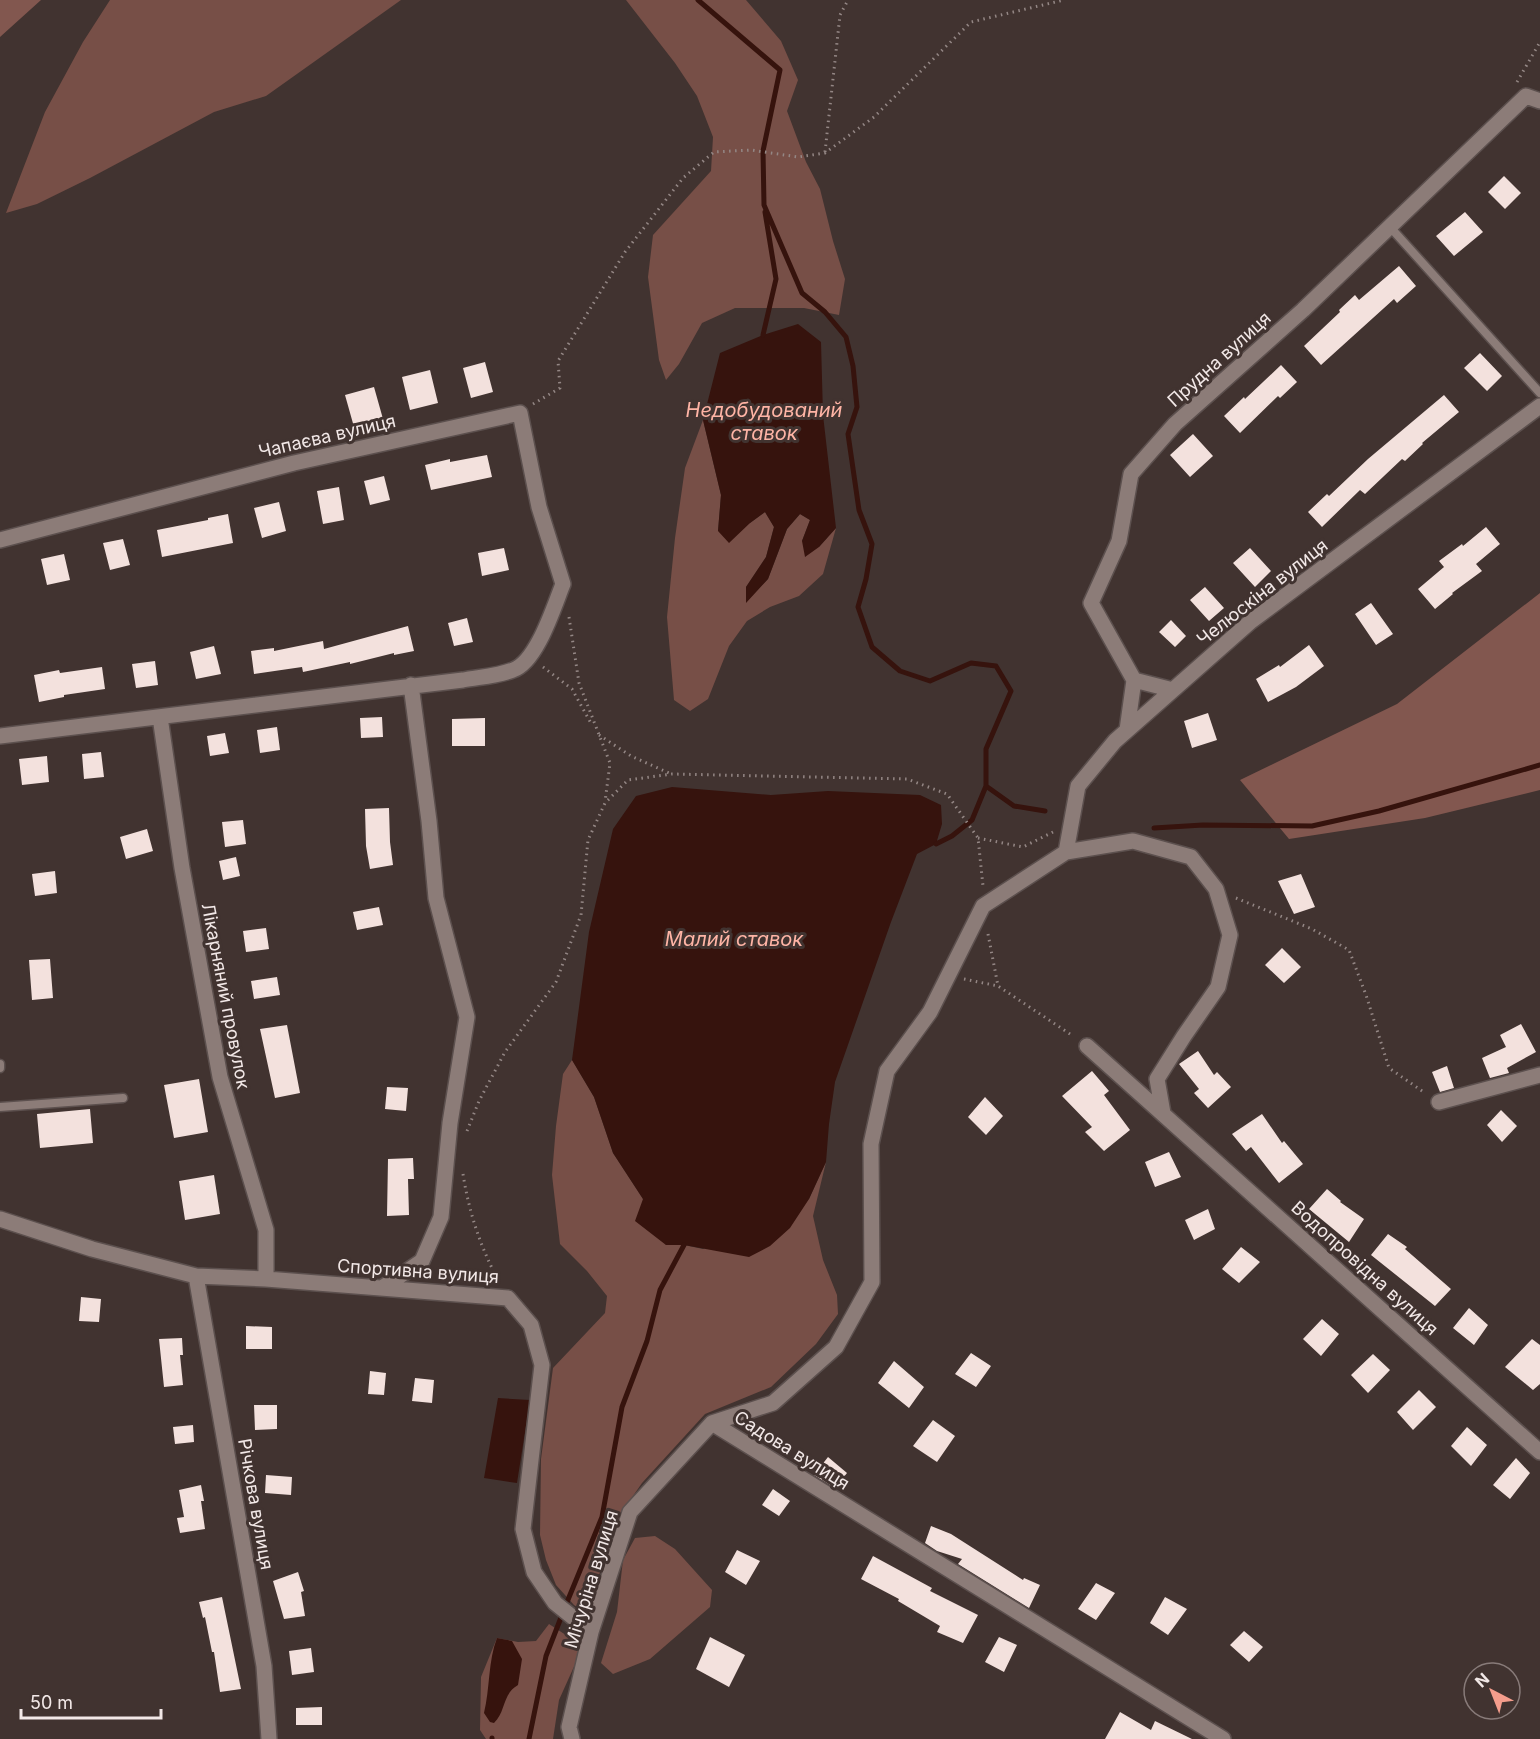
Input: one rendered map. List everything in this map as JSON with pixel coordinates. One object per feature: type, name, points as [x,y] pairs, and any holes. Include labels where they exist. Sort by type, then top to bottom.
[{"type":"street","name":"Прудна вулиця","points":[[1134,680],[1091,603],[1119,541],[1131,474],[1175,424],[1303,310],[1526,96],[1540,101]]},
{"type":"street","name":"Челюскіна вулиця","points":[[1066,852],[1078,786],[1115,741],[1250,622],[1540,406]]},
{"type":"street","name":"Чапаєва вулиця","points":[[0,540],[294,463],[520,412]]},
{"type":"street","points":[[0,735],[463,680],[513,670],[525,663],[544,630],[563,584],[539,507],[520,412]]},
{"type":"street","points":[[1127,730],[1134,680],[1173,690]]},
{"type":"street","points":[[382,1288],[422,1261],[441,1217],[450,1123],[467,1017],[436,898],[429,821],[411,685]]},
{"type":"street","name":"Лікарняний провулок","points":[[160,717],[182,868],[220,1077],[266,1230],[266,1279]]},
{"type":"street","points":[[948,976],[983,906],[1066,852],[1133,841],[1191,856],[1216,889],[1230,935],[1218,987],[1157,1079],[1163,1113]]},
{"type":"street","name":"Садова вулиця","points":[[712,1423],[772,1403],[813,1368],[836,1347],[872,1282],[871,1144],[887,1071],[930,1012],[948,976]]},
{"type":"street","name":"Водопровідна вулиця","points":[[1087,1046],[1540,1452]]},
{"type":"street","points":[[1439,1102],[1540,1075]]},
{"type":"street","name":"Спортивна вулиця","points":[[0,1219],[92,1249],[196,1276],[266,1279],[508,1298],[531,1325],[542,1365],[524,1529],[534,1572],[555,1603],[591,1632]]},
{"type":"street","name":"Річкова вулиця","points":[[196,1276],[264,1666],[269,1739]]},
{"type":"street","name":"Садова вулиця","points":[[712,1423],[1223,1739]]},
{"type":"street","name":"Мічуріна вулиця","points":[[572,1739],[569,1727],[591,1632],[630,1512],[712,1423]]},
{"type":"lane","points":[[1390,227],[1540,393]]},
{"type":"lane","points":[[0,1107],[123,1098]]},
{"type":"path","points":[[825,153],[840,15],[848,0]]},
{"type":"path","points":[[520,412],[560,388],[558,361],[625,252],[682,178],[714,152],[759,151],[798,156],[825,153],[874,117],[971,22],[1064,0]]},
{"type":"path","points":[[464,1139],[478,1101],[505,1052],[556,982],[581,915],[588,840],[605,803],[610,763],[579,683],[568,617]]},
{"type":"path","points":[[525,663],[535,661],[572,689],[597,734],[631,756],[672,774]]},
{"type":"path","points":[[605,803],[628,780],[672,774],[907,779],[947,794],[978,838],[983,877],[983,906],[998,987]]},
{"type":"path","points":[[978,838],[1023,847],[1071,824]]},
{"type":"path","points":[[1216,889],[1261,910],[1312,929],[1349,950],[1389,1068],[1439,1102]]},
{"type":"path","points":[[948,976],[998,987],[1087,1046]]},
{"type":"path","points":[[462,1167],[471,1216],[484,1253],[508,1298]]},
{"type":"shaded area","points":[[0,0],[41,0],[0,37]]},
{"type":"shaded area","points":[[110,0],[401,0],[266,96],[214,112],[37,204],[6,213],[45,112],[83,42]]},
{"type":"shaded area","points":[[626,0],[746,0],[781,41],[798,80],[787,111],[806,162],[820,189],[845,279],[839,315],[804,308],[735,308],[702,323],[679,364],[666,380],[659,360],[648,277],[653,235],[711,171],[713,137],[697,96],[675,63]]},
{"type":"shaded area","points":[[703,420],[721,495],[718,531],[750,523],[765,512],[774,527],[766,557],[746,587],[746,602],[768,579],[787,529],[800,514],[810,520],[802,541],[819,547],[836,528],[823,574],[799,596],[770,607],[747,621],[729,646],[708,699],[690,711],[674,700],[667,617],[685,468]]},
{"type":"shaded area","points":[[1540,593],[1540,790],[1425,818],[1289,839],[1240,780],[1397,704]]},
{"type":"shaded area","points":[[572,1060],[594,1097],[613,1153],[643,1199],[666,1245],[684,1245],[703,1249],[809,1199],[826,1162],[813,1216],[823,1260],[837,1295],[838,1314],[816,1344],[771,1387],[705,1414],[642,1483],[624,1509],[585,1612],[574,1605],[556,1585],[546,1560],[540,1535],[541,1459],[553,1368],[605,1313],[607,1296],[587,1271],[560,1244],[552,1175],[563,1074]]},
{"type":"shaded area","points":[[655,1536],[675,1549],[712,1590],[710,1607],[650,1659],[613,1674],[601,1663],[617,1612],[623,1560],[635,1538]]},
{"type":"shaded area","points":[[549,1624],[575,1641],[581,1651],[559,1700],[553,1739],[486,1739],[480,1730],[481,1677],[497,1638],[518,1642],[536,1641]]},
{"type":"water","name":"Недобудований ставок","points":[[798,324],[821,342],[823,415],[836,528],[819,547],[805,557],[802,541],[810,520],[800,514],[787,529],[768,579],[746,603],[746,587],[766,557],[774,527],[765,512],[729,543],[718,531],[721,495],[703,420],[720,353],[763,335]]},
{"type":"water","name":"Малий ставок","points":[[672,787],[771,795],[828,791],[920,795],[941,805],[942,824],[936,844],[917,854],[835,1082],[826,1162],[809,1199],[790,1228],[770,1246],[749,1257],[684,1245],[666,1245],[635,1221],[643,1199],[613,1153],[594,1097],[572,1060],[589,932],[613,829],[636,796]]},
{"type":"water","points":[[498,1398],[530,1400],[517,1483],[484,1478]]},
{"type":"water","points":[[497,1638],[512,1641],[522,1659],[518,1685],[509,1693],[501,1714],[494,1723],[490,1722],[484,1713],[492,1656]]},
{"type":"building","points":[[1504,176],[1521,193],[1505,209],[1488,192]]},
{"type":"building","points":[[1465,212],[1483,232],[1454,256],[1436,236]]},
{"type":"building","points":[[1399,266],[1416,286],[1397,303],[1394,299],[1321,365],[1304,346],[1355,295],[1359,300]]},
{"type":"building","points":[[1480,353],[1502,376],[1487,391],[1464,368]]},
{"type":"building","points":[[485,362],[493,392],[471,398],[463,368]]},
{"type":"building","points":[[1281,365],[1297,382],[1280,398],[1278,396],[1240,433],[1224,416]]},
{"type":"building","points":[[430,370],[438,403],[410,410],[402,377]]},
{"type":"building","points":[[374,387],[383,419],[354,427],[345,395]]},
{"type":"building","points":[[1444,395],[1459,412],[1422,443],[1405,461],[1402,459],[1365,494],[1360,490],[1322,527],[1308,512]]},
{"type":"building","points":[[1193,434],[1213,456],[1190,477],[1170,455]]},
{"type":"building","points":[[487,455],[492,477],[431,490],[425,465],[450,459],[450,462]]},
{"type":"building","points":[[384,476],[390,500],[370,505],[364,481]]},
{"type":"building","points":[[339,487],[344,520],[323,524],[317,491]]},
{"type":"building","points":[[279,502],[286,531],[262,538],[254,508]]},
{"type":"building","points":[[228,514],[233,543],[162,557],[157,530]]},
{"type":"building","points":[[1486,527],[1500,544],[1476,564],[1482,571],[1435,609],[1418,589],[1444,567],[1439,561],[1462,544],[1463,546]]},
{"type":"building","points":[[123,539],[130,565],[110,570],[103,543]]},
{"type":"building","points":[[504,548],[509,570],[482,576],[478,553]]},
{"type":"building","points":[[1250,548],[1271,571],[1255,587],[1233,563]]},
{"type":"building","points":[[64,554],[70,580],[47,585],[41,559]]},
{"type":"building","points":[[1205,587],[1224,608],[1209,621],[1190,600]]},
{"type":"building","points":[[1371,603],[1393,634],[1376,645],[1355,614]]},
{"type":"building","points":[[467,618],[473,642],[454,646],[448,623]]},
{"type":"building","points":[[1171,620],[1186,636],[1175,647],[1159,632]]},
{"type":"building","points":[[408,626],[414,651],[303,672],[302,667],[254,674],[251,651],[274,648],[274,651],[323,641],[324,649]]},
{"type":"building","points":[[1309,645],[1324,666],[1296,687],[1268,702],[1256,679],[1279,665],[1280,667]]},
{"type":"building","points":[[214,646],[221,674],[196,679],[190,652]]},
{"type":"building","points":[[155,661],[158,685],[136,688],[132,664]]},
{"type":"building","points":[[102,667],[105,689],[64,695],[64,697],[39,702],[34,675],[59,670],[60,673]]},
{"type":"building","points":[[1208,713],[1217,740],[1192,748],[1184,721]]},
{"type":"building","points":[[382,717],[383,737],[361,738],[360,718]]},
{"type":"building","points":[[485,718],[485,746],[452,746],[452,719]]},
{"type":"building","points":[[277,727],[280,750],[260,753],[257,730]]},
{"type":"building","points":[[225,733],[229,753],[210,756],[207,736]]},
{"type":"building","points":[[101,752],[104,777],[84,779],[82,754]]},
{"type":"building","points":[[47,756],[49,782],[22,785],[19,759]]},
{"type":"building","points":[[389,808],[393,865],[370,869],[366,846],[365,809]]},
{"type":"building","points":[[243,820],[246,844],[225,847],[222,822]]},
{"type":"building","points":[[147,829],[153,851],[126,859],[120,837]]},
{"type":"building","points":[[236,857],[240,876],[223,880],[219,861]]},
{"type":"building","points":[[55,871],[57,893],[35,896],[32,874]]},
{"type":"building","points":[[1301,874],[1315,907],[1294,914],[1278,881]]},
{"type":"building","points":[[379,907],[383,925],[357,930],[353,912]]},
{"type":"building","points":[[266,928],[269,949],[246,952],[243,931]]},
{"type":"building","points":[[1282,948],[1301,967],[1284,983],[1265,965]]},
{"type":"building","points":[[50,959],[53,998],[32,1000],[29,960]]},
{"type":"building","points":[[277,977],[280,995],[254,999],[251,981]]},
{"type":"building","points":[[1521,1024],[1536,1052],[1507,1068],[1509,1073],[1490,1078],[1482,1058],[1506,1047],[1500,1035]]},
{"type":"building","points":[[287,1025],[300,1093],[275,1098],[260,1029]]},
{"type":"building","points":[[1198,1051],[1214,1075],[1217,1072],[1231,1087],[1208,1108],[1194,1093],[1199,1089],[1179,1064]]},
{"type":"building","points":[[1447,1066],[1454,1088],[1440,1092],[1432,1072]]},
{"type":"building","points":[[1092,1071],[1109,1091],[1104,1095],[1130,1130],[1104,1151],[1085,1132],[1092,1127],[1062,1096]]},
{"type":"building","points":[[199,1079],[208,1132],[174,1138],[164,1085]]},
{"type":"building","points":[[387,1087],[408,1088],[406,1111],[385,1109]]},
{"type":"building","points":[[985,1097],[1003,1116],[986,1135],[968,1117]]},
{"type":"building","points":[[90,1109],[93,1143],[40,1148],[37,1114]]},
{"type":"building","points":[[1501,1110],[1517,1126],[1502,1142],[1487,1125]]},
{"type":"building","points":[[1262,1114],[1282,1143],[1284,1141],[1303,1164],[1279,1183],[1251,1147],[1246,1151],[1232,1134]]},
{"type":"building","points":[[1169,1152],[1181,1177],[1155,1187],[1145,1162]]},
{"type":"building","points":[[413,1158],[414,1179],[408,1179],[409,1215],[387,1216],[388,1159]]},
{"type":"building","points":[[214,1175],[220,1214],[185,1220],[179,1181]]},
{"type":"building","points":[[1327,1189],[1340,1202],[1364,1219],[1349,1242],[1309,1209]]},
{"type":"building","points":[[1208,1209],[1215,1229],[1194,1240],[1185,1220]]},
{"type":"building","points":[[1388,1234],[1407,1247],[1405,1249],[1451,1289],[1435,1306],[1371,1255]]},
{"type":"building","points":[[1241,1247],[1260,1262],[1239,1283],[1222,1269]]},
{"type":"building","points":[[81,1297],[101,1299],[99,1322],[79,1321]]},
{"type":"building","points":[[1469,1308],[1488,1325],[1474,1345],[1453,1328]]},
{"type":"building","points":[[1322,1319],[1339,1334],[1321,1356],[1303,1339]]},
{"type":"building","points":[[246,1326],[272,1327],[272,1349],[246,1349]]},
{"type":"building","points":[[182,1338],[183,1355],[180,1355],[183,1385],[164,1387],[159,1339]]},
{"type":"building","points":[[1532,1339],[1540,1345],[1540,1384],[1533,1390],[1505,1367]]},
{"type":"building","points":[[971,1353],[991,1366],[976,1387],[955,1374]]},
{"type":"building","points":[[1373,1354],[1390,1370],[1368,1393],[1351,1375]]},
{"type":"building","points":[[894,1361],[924,1387],[909,1408],[878,1383]]},
{"type":"building","points":[[370,1371],[386,1373],[384,1395],[368,1394]]},
{"type":"building","points":[[415,1378],[434,1380],[432,1403],[412,1401]]},
{"type":"building","points":[[1419,1390],[1436,1407],[1413,1430],[1397,1412]]},
{"type":"building","points":[[254,1405],[277,1405],[277,1429],[255,1430]]},
{"type":"building","points":[[933,1420],[955,1436],[937,1462],[913,1446]]},
{"type":"building","points":[[193,1425],[194,1442],[175,1444],[173,1427]]},
{"type":"building","points":[[1467,1427],[1487,1445],[1471,1466],[1451,1446]]},
{"type":"building","points":[[828,1457],[847,1473],[835,1488],[814,1475]]},
{"type":"building","points":[[1516,1458],[1530,1473],[1510,1499],[1493,1485]]},
{"type":"building","points":[[266,1475],[292,1477],[291,1495],[265,1493]]},
{"type":"building","points":[[201,1485],[205,1529],[180,1533],[177,1518],[184,1517],[179,1490]]},
{"type":"building","points":[[773,1489],[790,1501],[779,1516],[762,1505]]},
{"type":"building","points":[[931,1526],[951,1534],[1023,1580],[1024,1578],[1040,1585],[1029,1608],[958,1564],[962,1559],[937,1551],[925,1543]]},
{"type":"building","points":[[737,1550],[760,1561],[746,1585],[725,1572]]},
{"type":"building","points":[[873,1556],[932,1588],[930,1591],[978,1615],[963,1643],[937,1632],[940,1626],[898,1601],[899,1599],[861,1579]]},
{"type":"building","points":[[298,1572],[304,1591],[301,1592],[305,1616],[284,1619],[273,1581]]},
{"type":"building","points":[[1096,1583],[1115,1593],[1096,1620],[1078,1609]]},
{"type":"building","points":[[222,1597],[241,1689],[220,1692],[214,1652],[212,1652],[205,1617],[203,1618],[199,1602]]},
{"type":"building","points":[[1165,1597],[1187,1609],[1168,1635],[1150,1623]]},
{"type":"building","points":[[1244,1631],[1263,1647],[1249,1662],[1230,1645]]},
{"type":"building","points":[[710,1637],[745,1655],[729,1687],[696,1669]]},
{"type":"building","points":[[999,1637],[1017,1645],[1004,1672],[985,1662]]},
{"type":"building","points":[[311,1648],[314,1672],[292,1675],[289,1651]]},
{"type":"building","points":[[322,1707],[322,1725],[296,1725],[296,1708]]},
{"type":"building","points":[[1120,1712],[1151,1730],[1155,1721],[1192,1739],[1105,1739]]},
{"type":"waterway","points":[[698,0],[780,70],[763,151],[764,205],[802,293],[825,312],[846,337],[853,366],[857,407],[848,434],[859,510],[872,544],[858,607],[872,647],[900,671],[930,681],[971,663],[996,666],[1011,691],[986,749],[986,786],[972,820],[952,836],[936,844]]},
{"type":"waterway","points":[[763,335],[776,279],[765,212]]},
{"type":"waterway","points":[[1154,828],[1203,825],[1312,826],[1379,811],[1540,765]]},
{"type":"waterway","points":[[986,786],[1014,806],[1045,811]]},
{"type":"waterway","points":[[565,1607],[602,1517],[622,1407],[647,1341],[660,1290],[684,1245]]},
{"type":"waterway","points":[[529,1739],[546,1656],[562,1615]]}]
